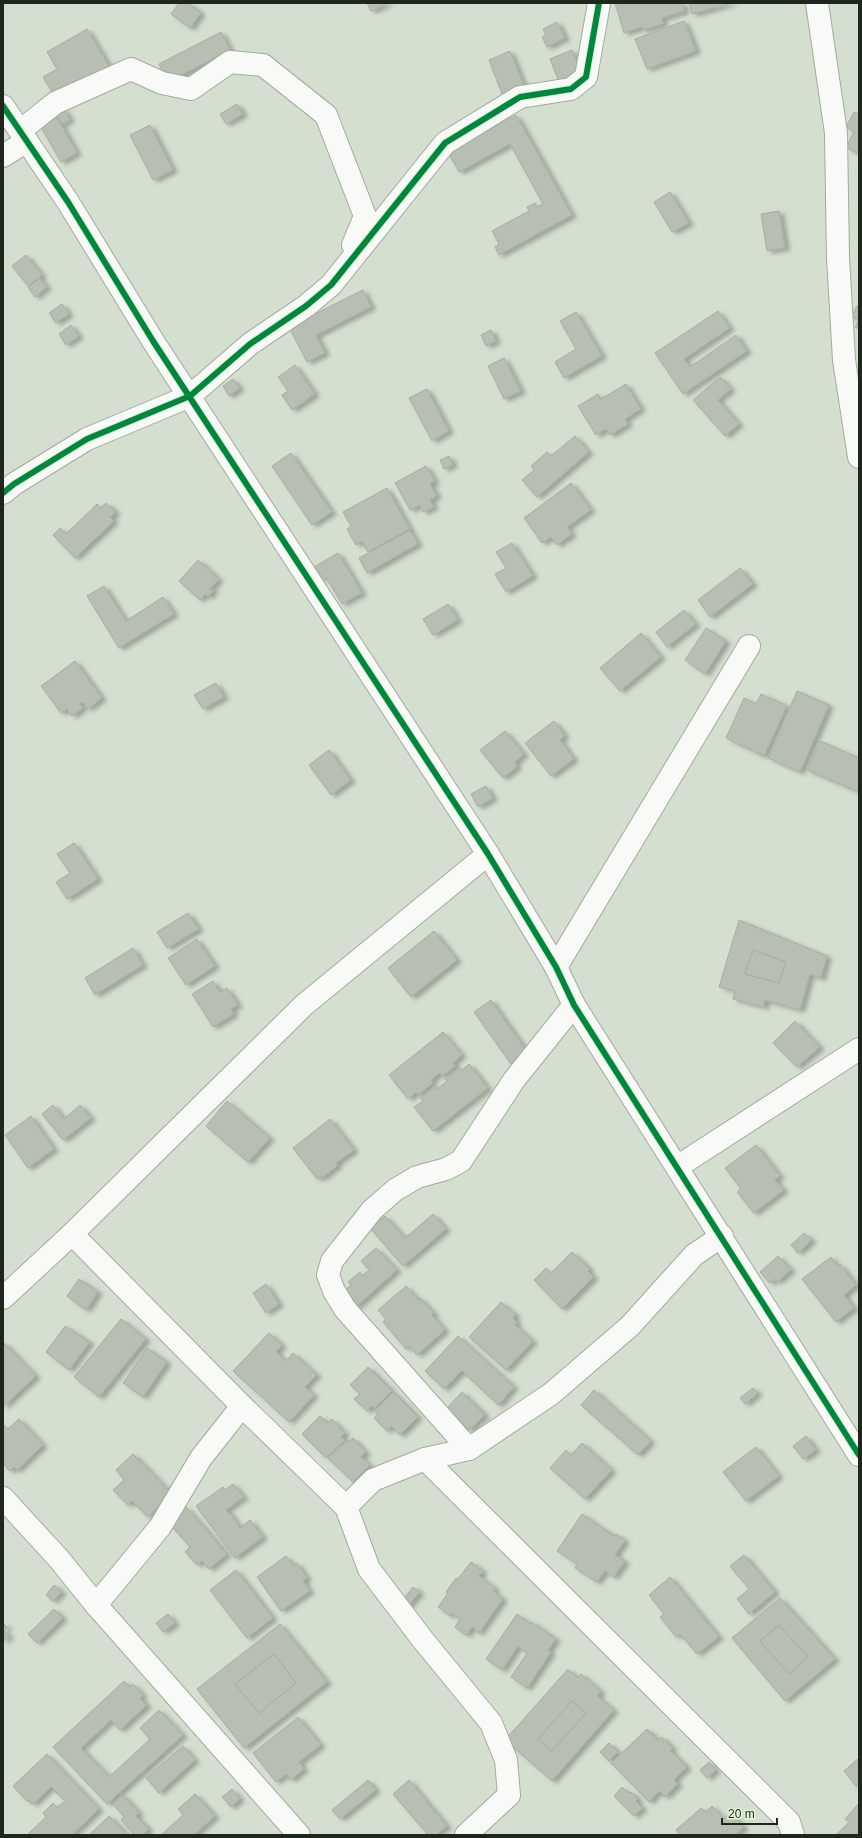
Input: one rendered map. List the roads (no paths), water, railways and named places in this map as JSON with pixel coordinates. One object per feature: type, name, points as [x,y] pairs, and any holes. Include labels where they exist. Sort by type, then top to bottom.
[{"type":"street","points":[[3,493],[14,484],[86,439],[190,396],[250,344],[306,306],[331,285],[445,143],[520,97],[571,89],[586,77],[599,3]]},
{"type":"street","points":[[817,3],[836,132],[838,258],[844,360],[859,457]]},
{"type":"street","points":[[3,156],[55,103],[131,69],[162,83],[191,89],[230,62],[262,65],[326,114],[365,216],[353,247],[331,285]]},
{"type":"street","points":[[3,106],[68,202],[153,341],[488,854],[556,967],[574,1004],[859,1455]]},
{"type":"street","points":[[556,967],[749,646]]},
{"type":"street","points":[[3,1298],[72,1234],[304,1005],[488,854]]},
{"type":"street","points":[[468,1449],[345,1309],[334,1291],[328,1275],[332,1262],[372,1210],[395,1190],[417,1177],[446,1169],[460,1161],[514,1080],[574,1004]]},
{"type":"street","points":[[677,1167],[859,1049]]},
{"type":"street","points":[[72,1234],[242,1406],[346,1507],[369,1569],[423,1640],[491,1722],[506,1760],[509,1795],[466,1835]]},
{"type":"street","points":[[346,1507],[373,1480],[425,1458],[468,1449],[551,1394],[630,1326],[694,1255],[722,1236]]},
{"type":"street","points":[[96,1605],[160,1527],[201,1458],[242,1406]]},
{"type":"street","points":[[425,1458],[789,1822],[793,1835]]},
{"type":"street","points":[[3,1498],[60,1559],[96,1605],[299,1835]]}]
